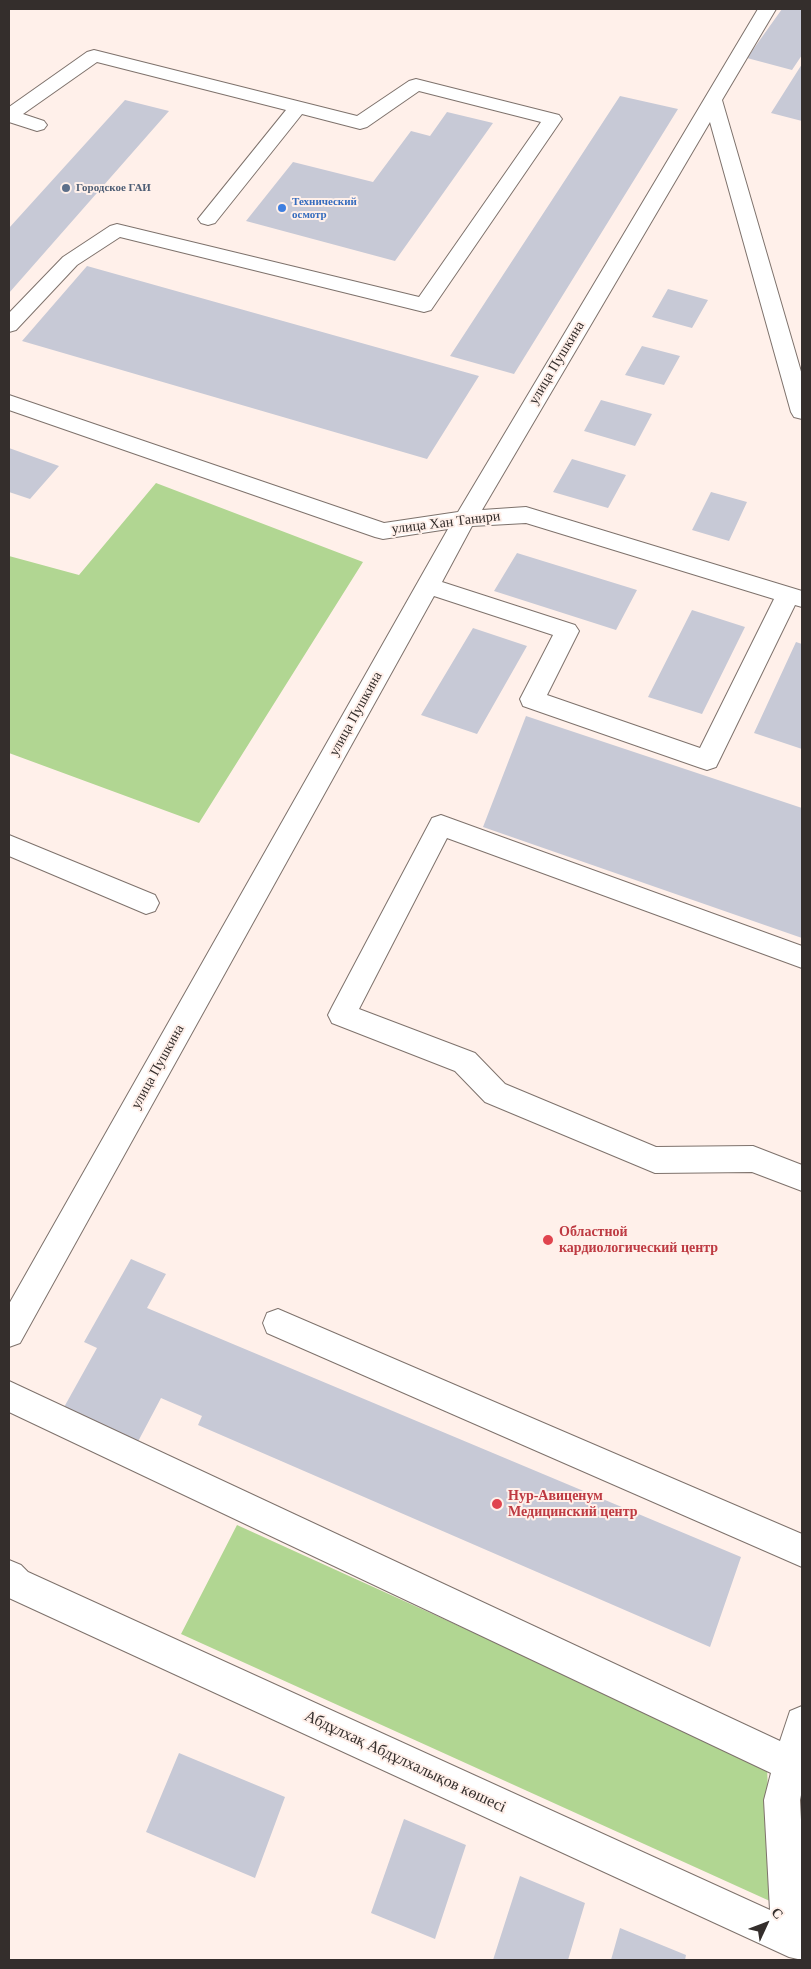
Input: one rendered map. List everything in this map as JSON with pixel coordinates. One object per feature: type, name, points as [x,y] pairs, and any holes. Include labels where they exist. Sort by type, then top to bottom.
[{"type":"street","name":"улица Пушкина","points":[[9,1333],[465,519],[767,9]]},
{"type":"street","points":[[9,116],[94,56],[360,123],[416,85],[552,119],[424,305],[117,230],[70,261],[9,325]]},
{"type":"street","points":[[712,100],[802,412]]},
{"type":"street","points":[[208,219],[298,107]]},
{"type":"street","points":[[9,116],[37,125]]},
{"type":"street","name":"улица Хан Танири","points":[[9,402],[383,531],[465,519],[526,515],[795,597]]},
{"type":"street","points":[[428,586],[567,631],[532,699],[707,760],[795,597]]},
{"type":"street","points":[[802,957],[441,826],[342,1015],[465,1062],[495,1093],[655,1160],[753,1159],[802,1178]]},
{"type":"street","points":[[9,845],[146,903]]},
{"type":"street","points":[[278,1323],[802,1551]]},
{"type":"street","points":[[9,1396],[791,1764]]},
{"type":"street","name":"Абдұлхақ Абдұлхалықов көшесі","points":[[9,1577],[16,1584],[796,1941]]},
{"type":"street","points":[[796,1941],[782,1800],[802,1723]]},
{"type":"green space","points":[[156,483],[363,562],[199,823],[9,753],[9,556],[79,575]]},
{"type":"green space","points":[[237,1525],[767,1766],[772,1902],[181,1634]]},
{"type":"building","points":[[782,9],[802,9],[802,55],[792,70],[747,58]]},
{"type":"building","points":[[802,64],[802,121],[771,113]]},
{"type":"building","points":[[620,96],[678,109],[514,374],[450,356]]},
{"type":"building","points":[[125,100],[169,111],[9,293],[9,228]]},
{"type":"building","points":[[447,112],[493,123],[395,261],[246,221],[293,162],[373,182],[411,131],[430,136]]},
{"type":"building","points":[[87,266],[479,376],[427,459],[22,341]]},
{"type":"building","points":[[668,289],[708,300],[692,328],[652,317]]},
{"type":"building","points":[[642,346],[680,356],[664,385],[625,375]]},
{"type":"building","points":[[601,400],[652,414],[635,446],[584,431]]},
{"type":"building","points":[[9,448],[59,466],[30,499],[9,492]]},
{"type":"building","points":[[572,459],[626,475],[608,508],[553,492]]},
{"type":"building","points":[[711,492],[747,502],[729,541],[692,530]]},
{"type":"building","points":[[517,553],[637,590],[616,630],[494,591]]},
{"type":"building","points":[[692,610],[745,627],[702,714],[648,697]]},
{"type":"building","points":[[473,628],[527,646],[477,734],[421,715]]},
{"type":"building","points":[[796,642],[802,644],[802,749],[754,733]]},
{"type":"building","points":[[526,716],[802,808],[802,938],[483,827]]},
{"type":"building","name":"Нур-Авиценум Медицинский центр","points":[[131,1259],[166,1274],[147,1308],[741,1557],[710,1647],[198,1425],[202,1416],[161,1398],[133,1451],[58,1418],[97,1348],[84,1342]]},
{"type":"building","points":[[179,1753],[285,1797],[255,1878],[146,1832]]},
{"type":"building","points":[[404,1819],[466,1845],[435,1939],[371,1913]]},
{"type":"building","points":[[520,1876],[585,1903],[568,1960],[493,1960]]},
{"type":"building","points":[[620,1928],[686,1955],[685,1960],[611,1960]]},
{"type":"place","name":"Городское ГАИ","points":[[66,188]]},
{"type":"place","name":"Технический осмотр","points":[[282,208]]},
{"type":"place","name":"Областной кардиологический центр","points":[[548,1240]]},
{"type":"place","name":"Нур-Авиценум Медицинский центр","points":[[497,1504]]}]
